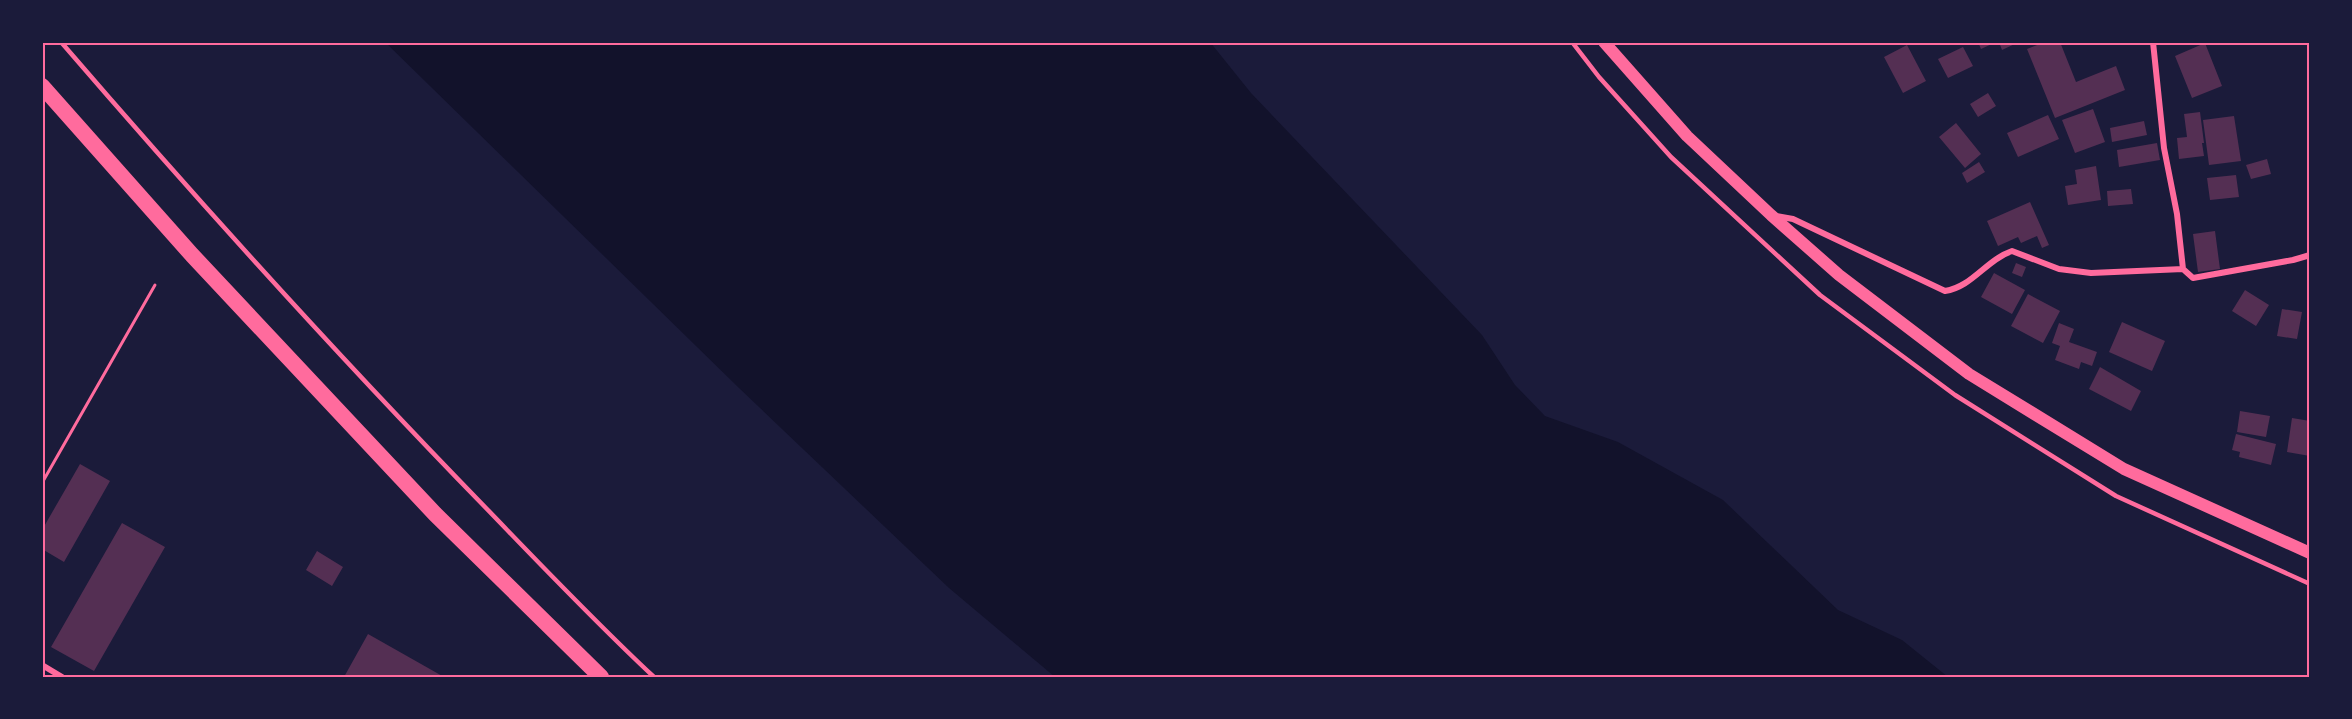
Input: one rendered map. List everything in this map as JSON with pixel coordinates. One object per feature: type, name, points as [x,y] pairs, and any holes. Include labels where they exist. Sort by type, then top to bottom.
[{"type":"highway","points":[[42,86],[192,255],[427,505],[601,677]]},
{"type":"main road","points":[[1604,42],[1687,136],[1771,215],[1839,275],[1969,374],[2124,469],[2310,553]]},
{"type":"street","points":[[2153,42],[2163,137],[2177,214],[2183,269],[2193,278],[2310,255]]},
{"type":"street","points":[[1771,215],[1793,219],[1945,291],[1958,289],[1998,256],[2012,251],[2059,269],[2091,273],[2183,269]]},
{"type":"street","points":[[42,665],[62,677]]},
{"type":"lane","points":[[61,42],[172,171],[394,414],[609,635],[654,677]]},
{"type":"lane","points":[[1572,42],[1599,77],[1671,157],[1820,295],[1946,388],[2116,496],[2310,584]]},
{"type":"path","points":[[42,483],[155,285]]},
{"type":"shaded area","points":[[385,42],[1210,42],[1251,93],[1482,335],[1515,385],[1545,416],[1618,442],[1723,500],[1838,610],[1902,640],[1948,677],[1055,677],[949,588],[739,388]]},
{"type":"building","points":[[1978,42],[1996,42],[1981,49]]},
{"type":"building","points":[[1999,42],[2019,42],[2002,50]]},
{"type":"building","points":[[2045,42],[2060,42],[2076,82],[2116,66],[2125,90],[2055,118],[2027,49]]},
{"type":"building","points":[[2205,43],[2222,86],[2192,98],[2175,56]]},
{"type":"building","points":[[1907,45],[1926,81],[1903,93],[1884,57]]},
{"type":"building","points":[[1963,47],[1973,66],[1948,78],[1938,59]]},
{"type":"building","points":[[1988,93],[1996,106],[1978,117],[1970,104]]},
{"type":"building","points":[[2093,109],[2105,142],[2075,153],[2062,120]]},
{"type":"building","points":[[2200,112],[2204,156],[2179,159],[2177,138],[2187,137],[2184,114]]},
{"type":"building","points":[[2048,115],[2059,139],[2018,157],[2007,133]]},
{"type":"building","points":[[2234,116],[2241,161],[2209,165],[2203,120]]},
{"type":"building","points":[[2144,121],[2147,135],[2112,142],[2110,128]]},
{"type":"building","points":[[1956,123],[1981,154],[1965,168],[1939,137]]},
{"type":"building","points":[[2157,143],[2160,160],[2119,167],[2117,150]]},
{"type":"building","points":[[2267,159],[2271,174],[2251,179],[2246,165]]},
{"type":"building","points":[[1979,162],[1985,172],[1967,183],[1962,173]]},
{"type":"building","points":[[2096,166],[2101,200],[2068,205],[2065,186],[2077,184],[2075,170]]},
{"type":"building","points":[[2236,175],[2239,197],[2210,200],[2207,178]]},
{"type":"building","points":[[2131,189],[2133,204],[2108,206],[2107,191]]},
{"type":"building","points":[[2030,202],[2049,245],[2042,248],[2037,236],[2021,243],[2018,237],[1998,246],[1987,221]]},
{"type":"building","points":[[2215,231],[2220,269],[2198,272],[2193,234]]},
{"type":"building","points":[[2016,263],[2026,267],[2022,277],[2012,273]]},
{"type":"building","points":[[1994,273],[2025,290],[2012,314],[1981,297]]},
{"type":"building","points":[[2245,290],[2269,305],[2256,326],[2232,311]]},
{"type":"building","points":[[2028,294],[2060,311],[2043,343],[2011,326]]},
{"type":"building","points":[[2282,309],[2302,312],[2297,339],[2277,336]]},
{"type":"building","points":[[2122,322],[2165,341],[2152,371],[2109,352]]},
{"type":"building","points":[[2059,323],[2074,329],[2069,342],[2097,352],[2092,366],[2081,362],[2079,369],[2055,360],[2060,346],[2052,343]]},
{"type":"building","points":[[2100,367],[2141,391],[2131,411],[2089,389]]},
{"type":"building","points":[[2240,411],[2270,416],[2266,437],[2237,432]]},
{"type":"building","points":[[2292,418],[2310,421],[2310,456],[2287,452]]},
{"type":"building","points":[[2236,434],[2276,444],[2271,465],[2239,457],[2240,452],[2232,450]]},
{"type":"building","points":[[80,464],[110,481],[64,562],[42,549],[42,530]]},
{"type":"building","points":[[122,523],[165,547],[94,671],[51,647]]},
{"type":"building","points":[[317,551],[343,567],[332,586],[306,570]]},
{"type":"building","points":[[368,634],[444,677],[344,677]]}]
